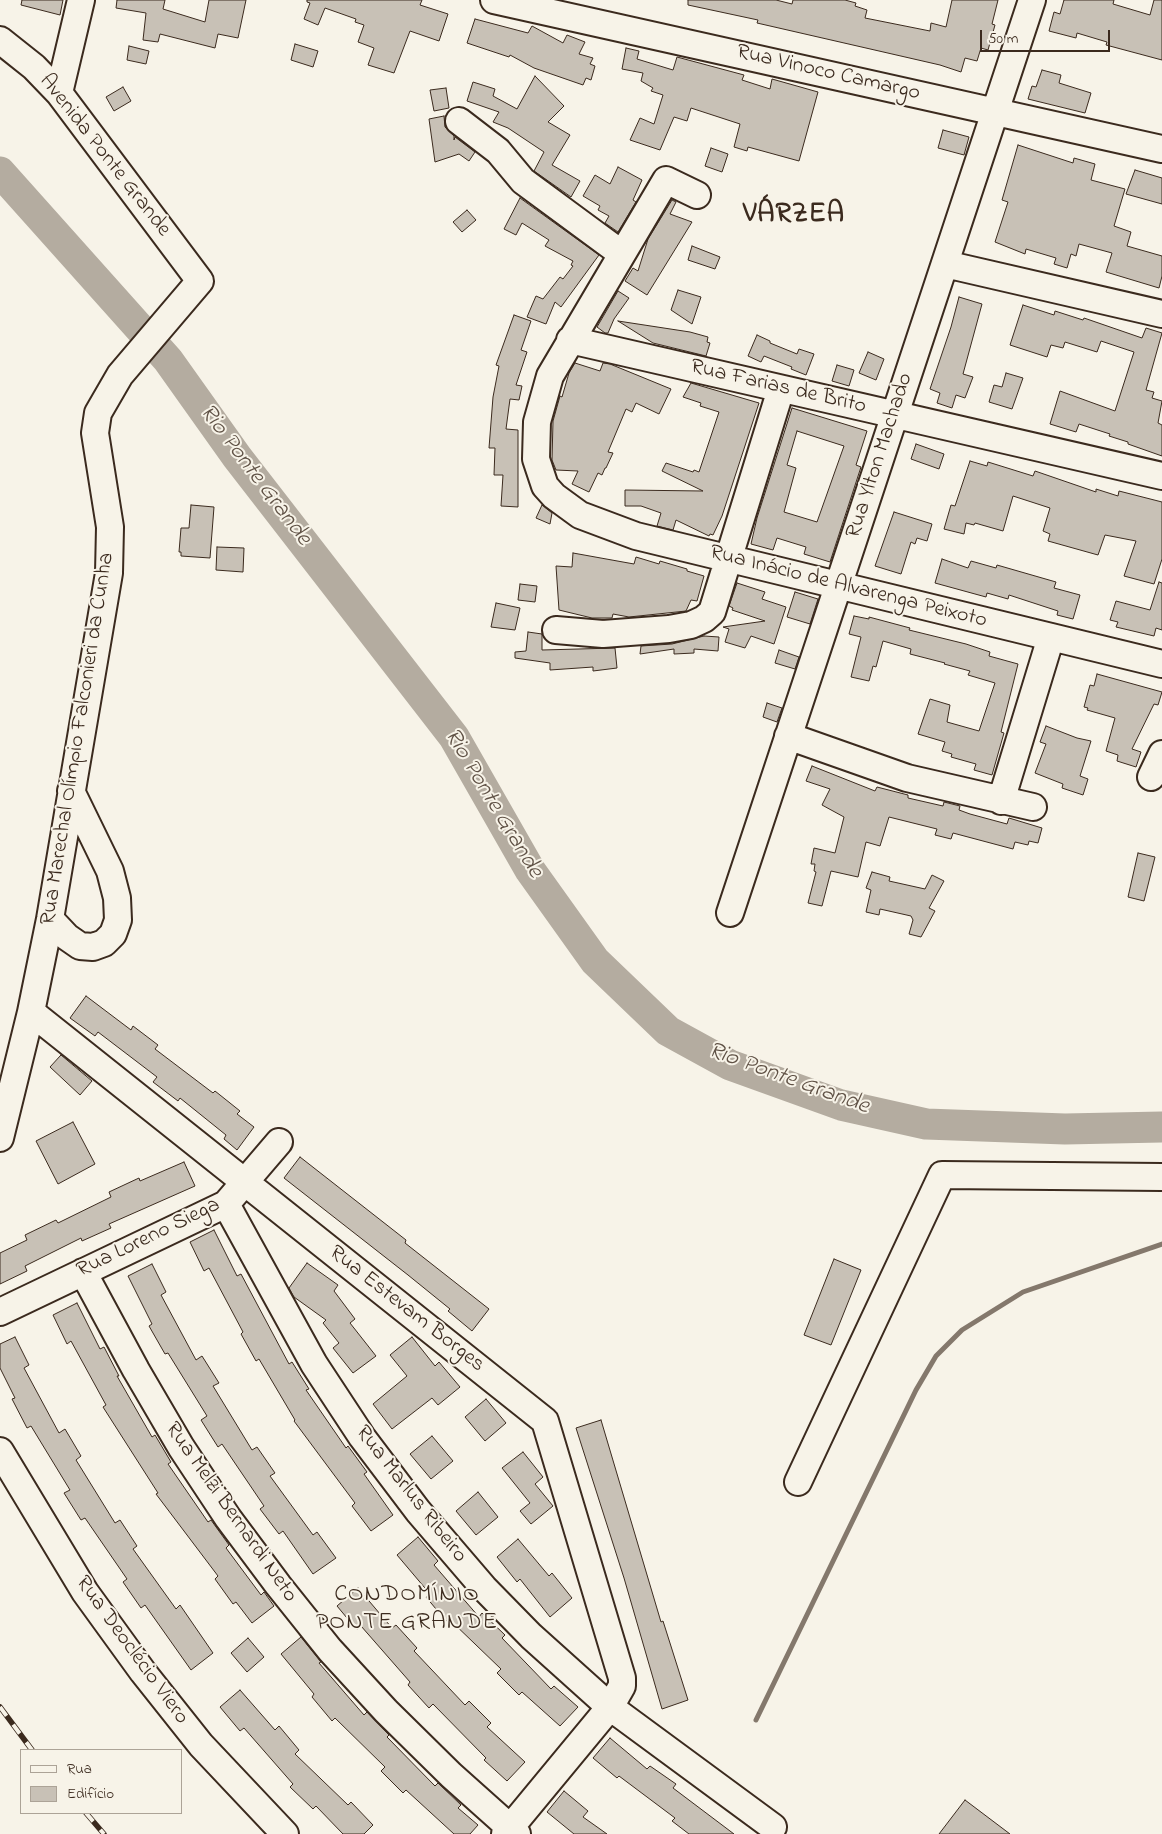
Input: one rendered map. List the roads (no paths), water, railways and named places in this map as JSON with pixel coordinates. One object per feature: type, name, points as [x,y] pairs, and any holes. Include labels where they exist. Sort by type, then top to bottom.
[{"type":"street","points":[[59,93],[81,0]]},
{"type":"street","name":"Rua Vinoco Camargo","points":[[494,0],[574,9],[995,112],[1162,149]]},
{"type":"street","name":"Rua Ylton Machado","points":[[730,912],[1032,0]]},
{"type":"street","name":"Avenida Ponte Grande","points":[[0,40],[34,67],[59,93],[200,281]]},
{"type":"street","points":[[459,121],[498,151],[523,181],[622,254]]},
{"type":"street","points":[[570,340],[666,180],[696,195]]},
{"type":"street","points":[[945,264],[1162,314]]},
{"type":"street","name":"Rua Marechal Olímpio Falconieri da Cunha","points":[[0,1138],[31,1012],[50,919],[111,550],[110,527],[95,433],[98,413],[107,394],[120,375],[200,281]]},
{"type":"street","name":"Rua Farias de Brito","points":[[570,340],[1162,476]]},
{"type":"street","name":"Rua Inácio de Alvarenga Peixoto","points":[[570,340],[550,376],[536,422],[536,459],[545,486],[580,515],[604,526],[729,559],[1162,664]]},
{"type":"street","points":[[556,630],[635,633],[691,625],[704,619],[712,612],[781,389]]},
{"type":"street","points":[[1001,801],[1051,637]]},
{"type":"street","points":[[788,736],[907,778],[1033,808]]},
{"type":"street","points":[[1151,777],[1162,754]]},
{"type":"street","points":[[50,919],[80,946],[94,947],[104,943],[113,934],[118,920],[117,898],[110,871],[71,791]]},
{"type":"street","name":"Rua Estevam Borges","points":[[31,1012],[545,1421],[622,1678],[620,1694],[510,1832]]},
{"type":"street","name":"Rua Loreno Siega","points":[[0,1312],[226,1204],[279,1142]]},
{"type":"street","points":[[798,1482],[942,1175],[1162,1177]]},
{"type":"street","name":"Rua Marlus Ribeiro","points":[[226,1204],[314,1364],[362,1437],[418,1511],[484,1588],[531,1636],[610,1707],[773,1827]]},
{"type":"street","name":"Rua Melzi Bernardi Neto","points":[[83,1272],[136,1370],[181,1447],[228,1518],[278,1585],[330,1650],[386,1710],[510,1832]]},
{"type":"street","name":"Rua Deoclécio Viero","points":[[0,1452],[85,1592],[143,1672],[201,1745],[285,1834]]},
{"type":"waterway","name":"Rio Ponte Grande","points":[[0,172],[168,360],[237,457],[454,737],[530,870],[595,961],[668,1031],[730,1065],[841,1105],[926,1124],[1065,1129],[1162,1127]]},
{"type":"waterway","points":[[756,1720],[916,1390],[936,1356],[962,1330],[1023,1292],[1162,1244]]},
{"type":"railway","points":[[0,1707],[31,1749]]},
{"type":"railway","points":[[87,1814],[104,1834]]},
{"type":"district","name":"VÁRZEA","points":[[794,216]]},
{"type":"district","name":"CONDOMÍNIO PONTE GRANDE","points":[[407,1610]]}]
